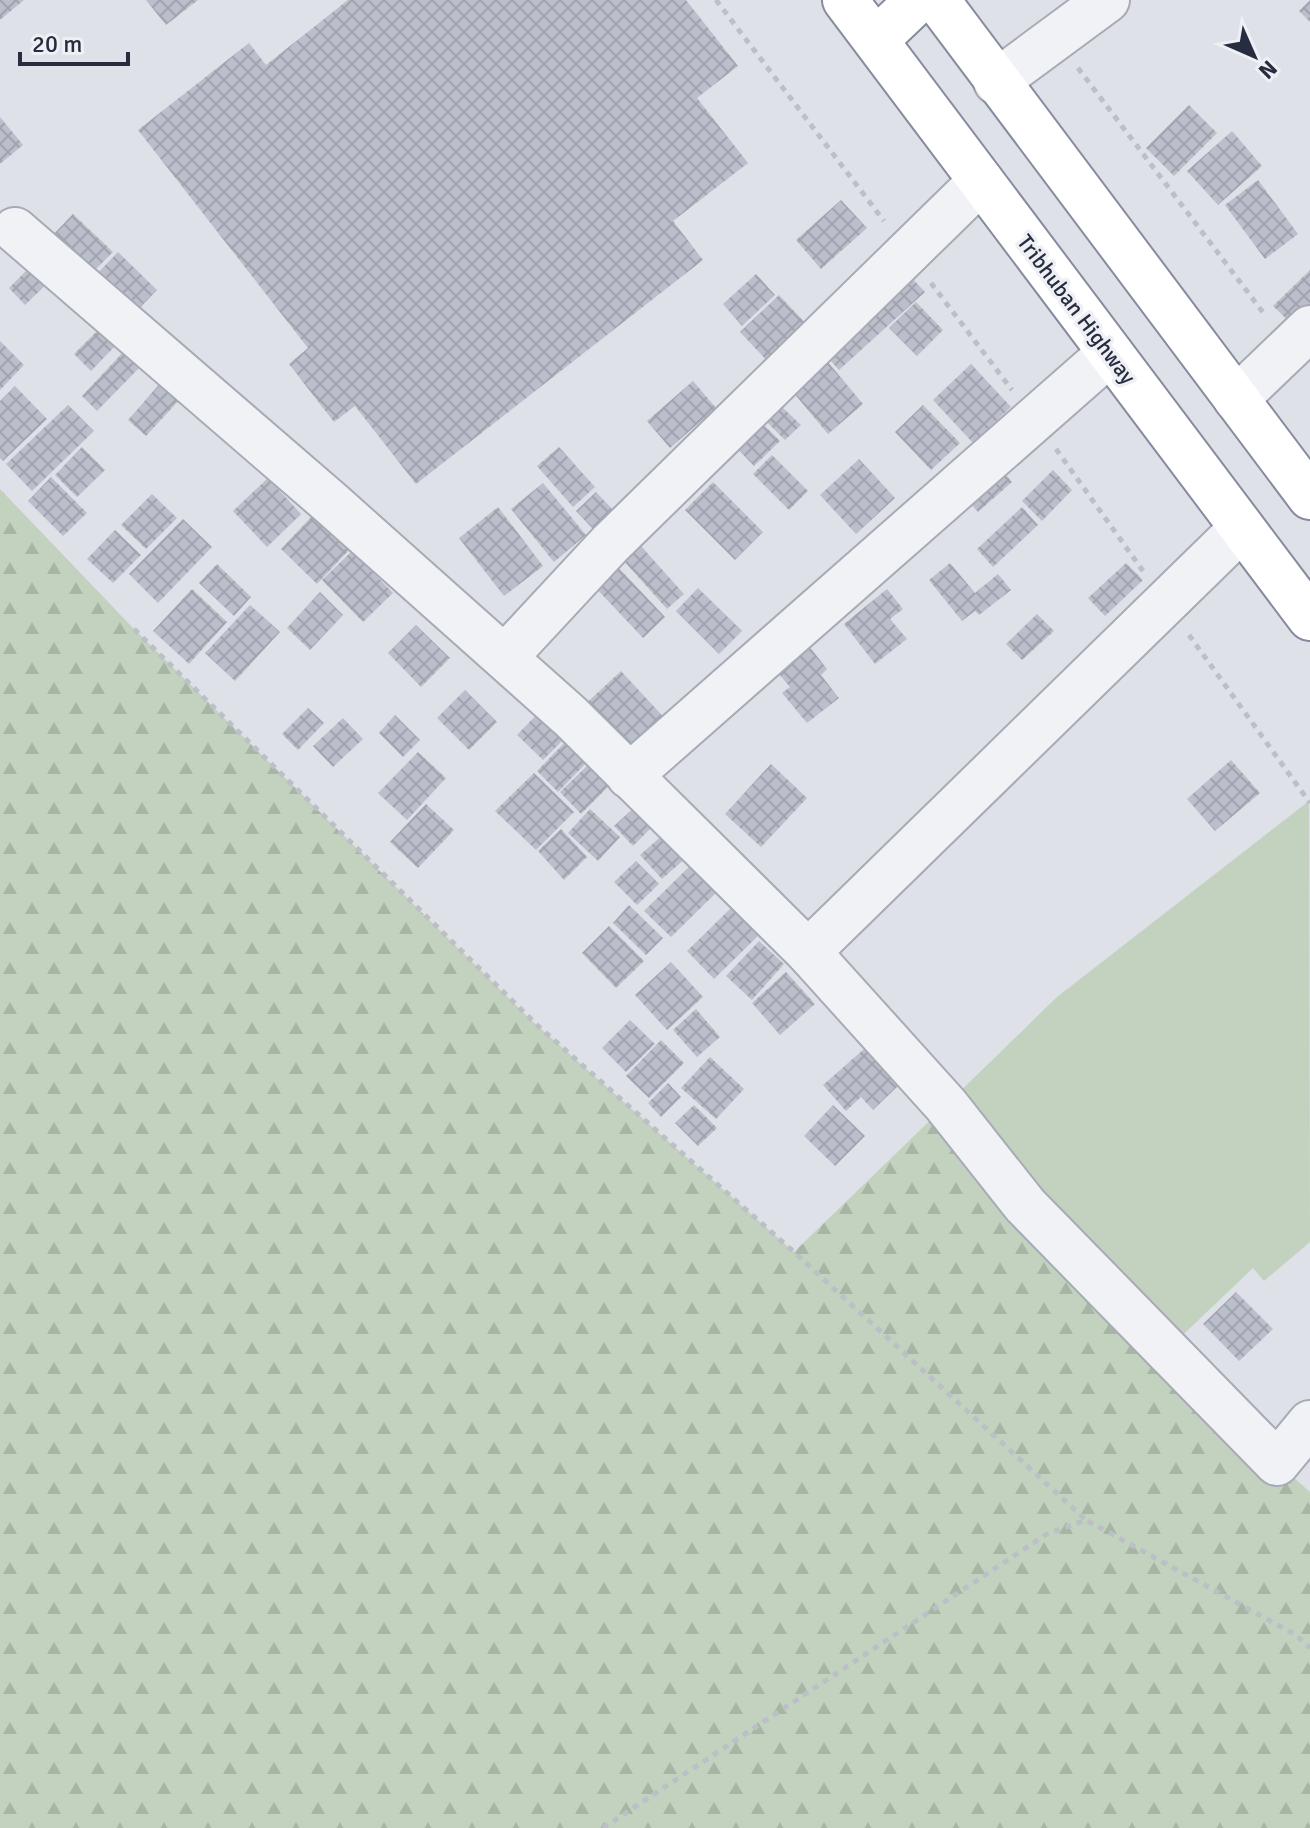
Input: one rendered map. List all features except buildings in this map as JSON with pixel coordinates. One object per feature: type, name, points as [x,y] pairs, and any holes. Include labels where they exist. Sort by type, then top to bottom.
[{"type":"highway","name":"Tribhuban Highway","points":[[845,0],[1310,618]]},
{"type":"highway","points":[[876,40],[918,0]]},
{"type":"highway","points":[[937,0],[1310,497]]},
{"type":"street","points":[[996,82],[1107,0]]},
{"type":"street","points":[[505,657],[610,544],[981,181]]},
{"type":"street","points":[[15,230],[571,717],[808,952],[946,1105],[1025,1205],[1277,1463],[1310,1423]]},
{"type":"street","points":[[1236,399],[1300,338]]},
{"type":"street","points":[[629,776],[1110,353]]},
{"type":"street","points":[[808,952],[1242,528]]},
{"type":"path","points":[[1056,38],[1300,338]]},
{"type":"path","points":[[134,629],[537,1025],[794,1252],[1086,1520],[1296,1635],[1310,1648]]},
{"type":"path","points":[[603,1828],[1047,1534],[1086,1520]]},
{"type":"green space","points":[[0,489],[134,629],[532,1021],[794,1252],[946,1105],[1277,1463],[1310,1492],[1310,1828],[0,1828]]},
{"type":"green space","points":[[1309,801],[1310,1242],[1264,1281],[1253,1268],[1167,1350],[946,1105],[1057,997]]}]
